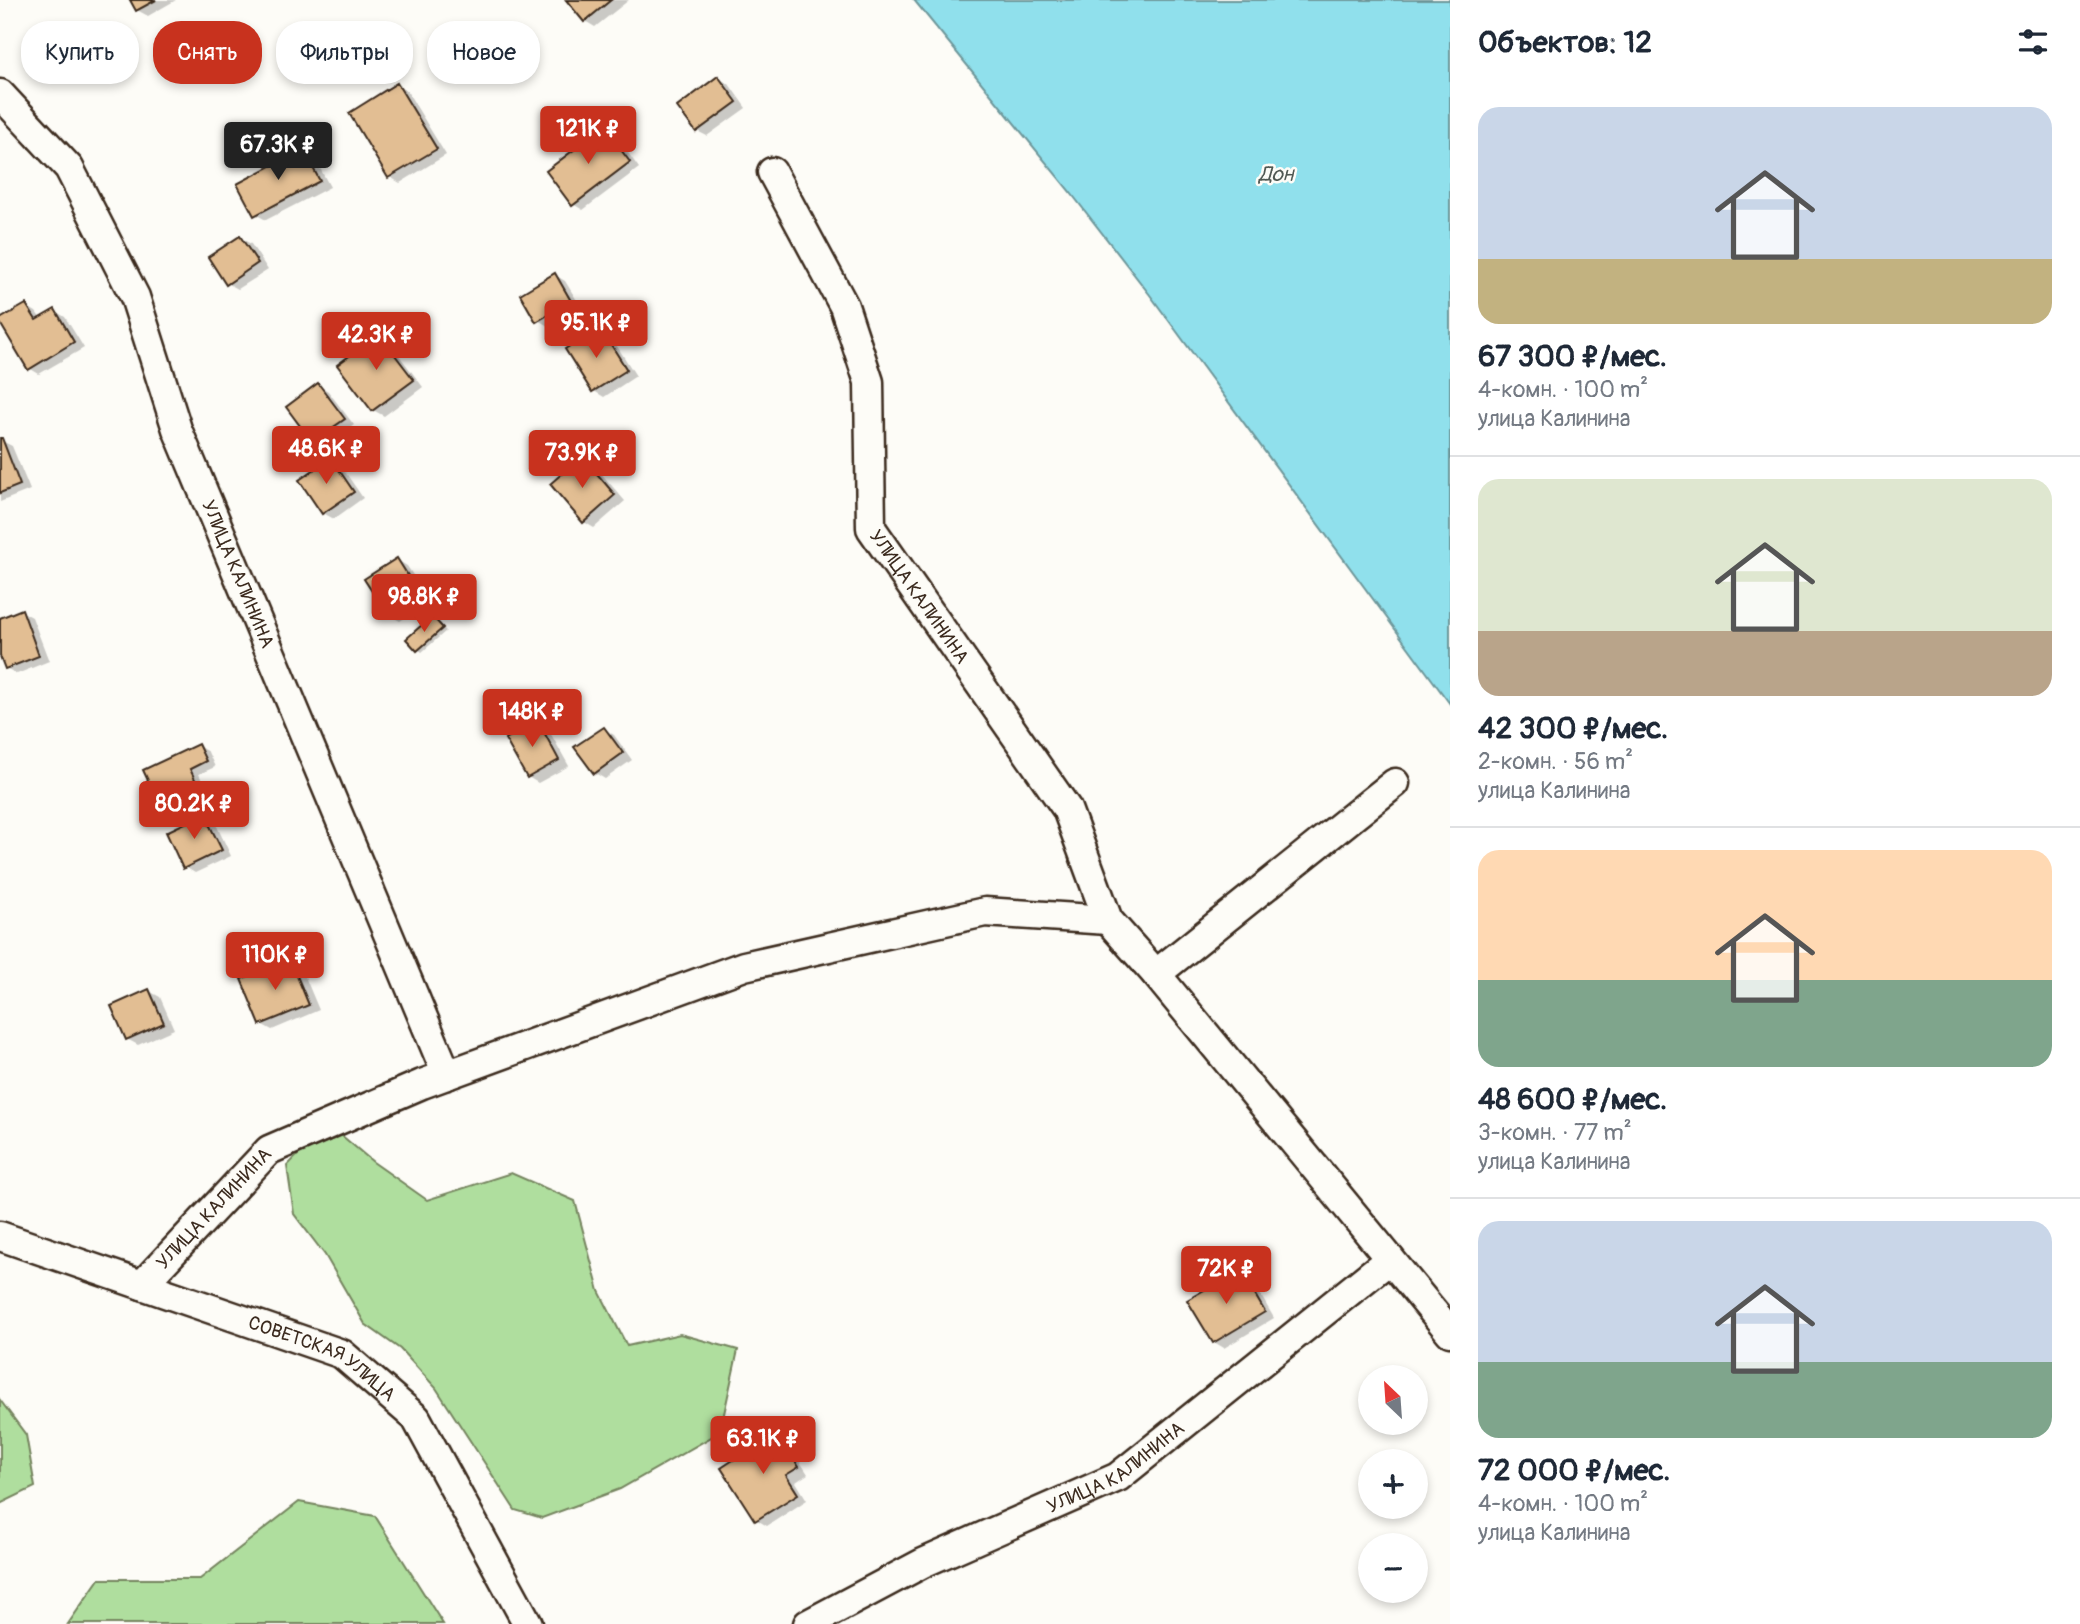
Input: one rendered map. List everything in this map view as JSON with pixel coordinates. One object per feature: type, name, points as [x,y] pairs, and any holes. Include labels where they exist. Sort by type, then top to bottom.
[{"type":"street","name":"УЛИЦА КАЛИНИНА","points":[[0,94],[69,168],[135,297],[177,429],[447,1075]]},
{"type":"street","name":"УЛИЦА КАЛИНИНА","points":[[772,172],[844,306],[869,382],[871,528],[1067,809],[1108,920],[1156,974],[1450,1332]]},
{"type":"street","points":[[1156,974],[1395,783]]},
{"type":"street","name":"УЛИЦА КАЛИНИНА","points":[[142,1285],[269,1150],[447,1075],[744,966],[985,912],[1108,920]]},
{"type":"street","name":"СОВЕТСКАЯ УЛИЦА","points":[[0,1236],[342,1354],[416,1418],[528,1624]]},
{"type":"street","name":"УЛИЦА КАЛИНИНА","points":[[808,1624],[923,1563],[1118,1477],[1390,1259]]},
{"type":"green space","points":[[328,1124],[373,1162],[427,1200],[511,1173],[575,1201],[599,1291],[627,1346],[680,1334],[738,1350],[720,1432],[620,1489],[542,1518],[515,1510],[436,1388],[400,1349],[365,1324],[325,1255],[294,1214],[287,1166]]},
{"type":"green space","points":[[0,1400],[26,1435],[35,1487],[0,1504]]},
{"type":"green space","points":[[299,1502],[375,1516],[443,1624],[68,1624],[99,1579],[200,1579]]},
{"type":"water","name":"Дон","points":[[914,0],[1450,0],[1450,704],[1150,295]]},
{"type":"building","points":[[130,0],[156,0],[136,11]]},
{"type":"building","points":[[566,0],[611,0],[584,22]]},
{"type":"building","points":[[718,76],[737,102],[696,132],[677,107]]},
{"type":"building","points":[[398,84],[437,149],[388,178],[349,113]]},
{"type":"building","points":[[604,127],[630,162],[572,206],[546,171]]},
{"type":"building","points":[[303,149],[320,181],[254,216],[237,184]]},
{"type":"building","points":[[240,236],[258,263],[226,285],[208,257]]},
{"type":"building","points":[[555,273],[571,301],[536,322],[520,294]]},
{"type":"building","points":[[26,304],[36,320],[55,309],[74,342],[28,370],[0,323],[0,319]]},
{"type":"building","points":[[600,327],[627,370],[592,392],[565,349]]},
{"type":"building","points":[[379,334],[414,380],[372,411],[337,365]]},
{"type":"building","points":[[318,383],[345,419],[312,442],[286,407]]},
{"type":"building","points":[[0,438],[20,485],[0,493]]},
{"type":"building","points":[[582,456],[615,495],[583,523],[550,484]]},
{"type":"building","points":[[331,458],[354,492],[322,514],[299,480]]},
{"type":"building","points":[[397,558],[420,595],[388,616],[364,579]]},
{"type":"building","points":[[22,609],[39,656],[5,669],[0,656],[0,618]]},
{"type":"building","points":[[432,616],[443,628],[417,651],[406,639]]},
{"type":"building","points":[[538,721],[559,760],[527,778],[505,739]]},
{"type":"building","points":[[604,727],[623,753],[594,774],[574,747]]},
{"type":"building","points":[[198,744],[206,761],[190,769],[200,790],[161,808],[143,770]]},
{"type":"building","points":[[204,814],[222,850],[183,869],[166,832]]},
{"type":"building","points":[[290,959],[309,1005],[260,1025],[241,979]]},
{"type":"building","points":[[149,989],[164,1023],[126,1040],[111,1006]]},
{"type":"building","points":[[1240,1269],[1265,1312],[1213,1343],[1187,1300]]},
{"type":"building","points":[[776,1432],[799,1467],[786,1475],[798,1494],[755,1521],[721,1468]]}]
